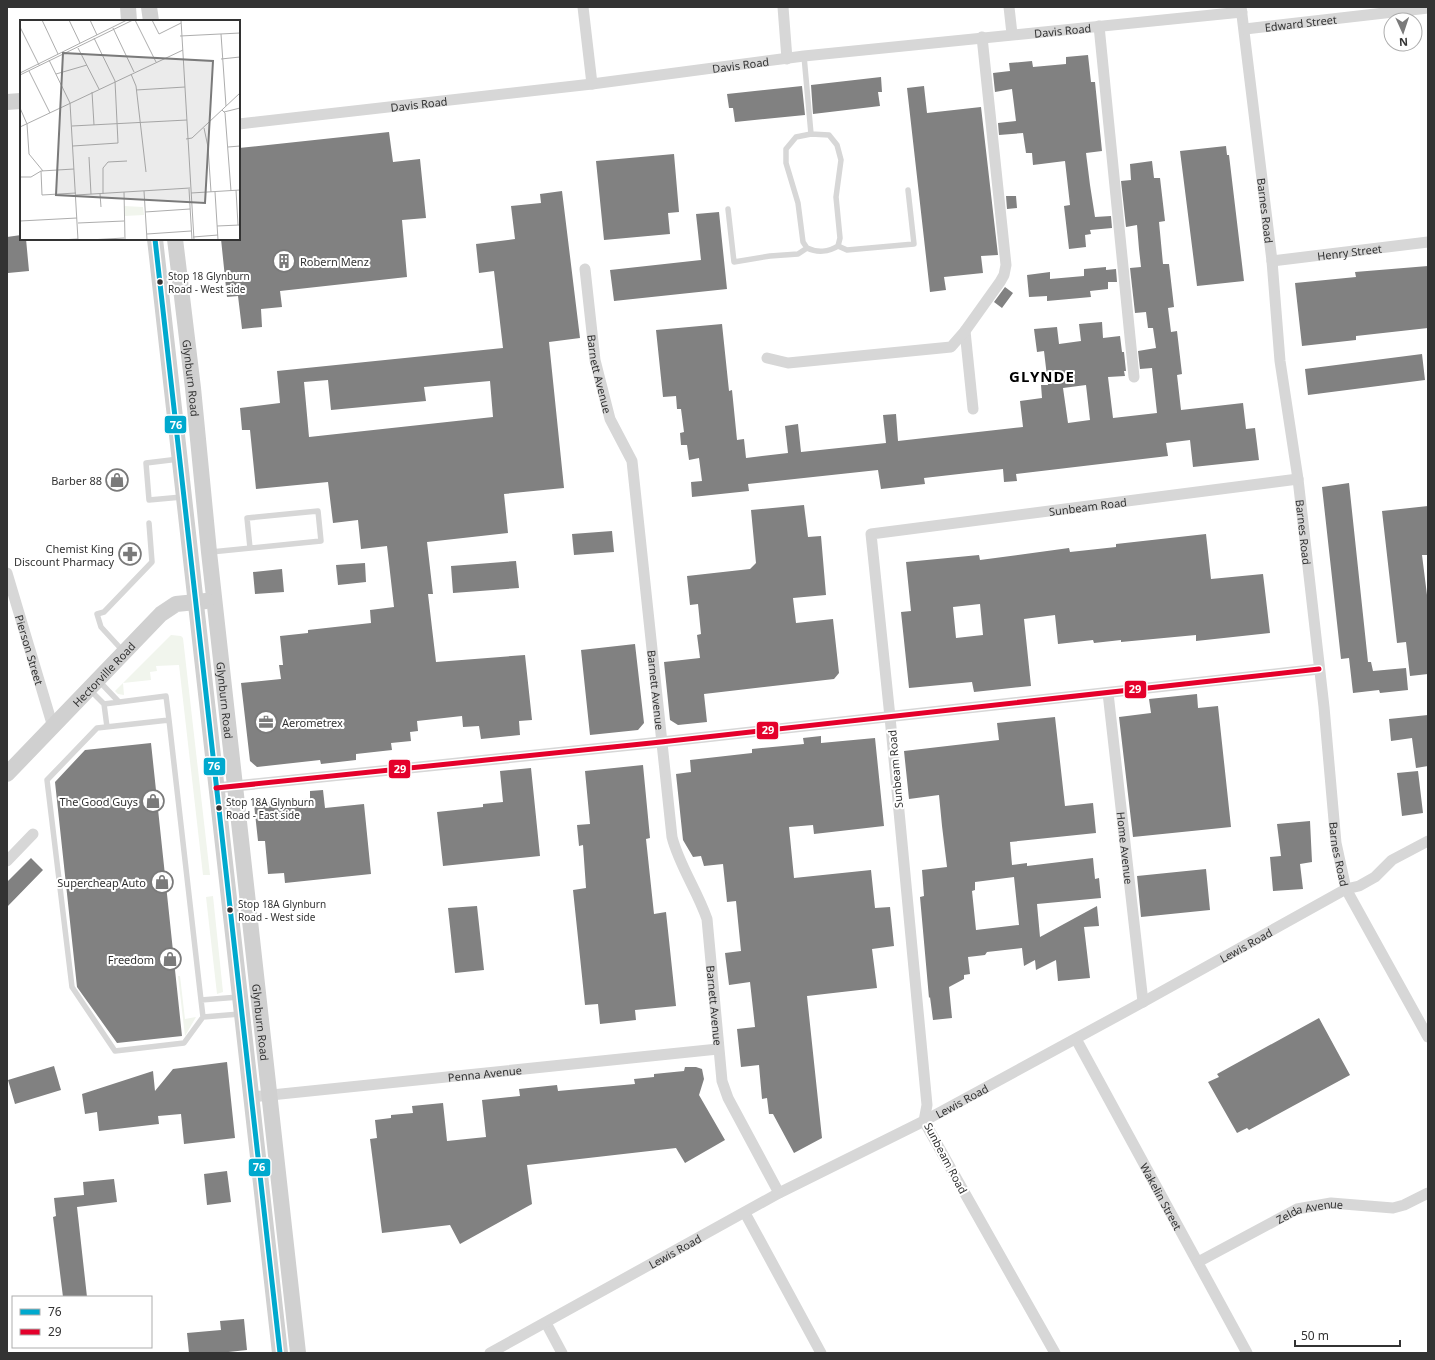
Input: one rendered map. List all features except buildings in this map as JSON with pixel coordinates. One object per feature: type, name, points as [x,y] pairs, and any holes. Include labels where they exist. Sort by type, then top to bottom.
[{"type":"main road","points":[[128,7],[129,20]]},
{"type":"main road","points":[[150,7],[151,20]]},
{"type":"main road","points":[[7,102],[20,101]]},
{"type":"main road","name":"Glynburn Road","points":[[155,240],[181,459],[216,788],[280,1353]]},
{"type":"main road","name":"Glynburn Road","points":[[175,240],[193,388],[214,600],[271,1096],[298,1353]]},
{"type":"main road","name":"Hectorville Road","points":[[7,774],[161,614],[176,604],[214,600]]},
{"type":"street","points":[[583,7],[592,84]]},
{"type":"street","points":[[784,7],[787,59]]},
{"type":"street","points":[[1009,7],[1012,34]]},
{"type":"street","name":"Edward Street","points":[[1245,29],[1428,8]]},
{"type":"street","name":"Davis Road","points":[[240,124],[592,84],[804,56],[1099,26],[1242,9]]},
{"type":"street","name":"Barnes Road","points":[[1242,9],[1272,261],[1280,361],[1298,479],[1336,843],[1346,889],[1428,1038]]},
{"type":"street","points":[[1099,26],[1134,377]]},
{"type":"street","points":[[767,358],[788,363],[943,349],[954,345],[1000,282],[1006,268],[982,37]]},
{"type":"street","name":"Henry Street","points":[[1272,261],[1428,242]]},
{"type":"street","name":"Barnett Avenue","points":[[585,269],[595,360],[610,419],[632,461],[672,837],[675,851],[698,897],[707,919],[722,1082],[728,1098],[779,1193]]},
{"type":"street","points":[[965,331],[973,409]]},
{"type":"street","name":"Sunbeam Road","points":[[1055,1353],[924,1121],[927,1105],[890,717],[870,534],[1298,479]]},
{"type":"street","name":"Pierson Street","points":[[7,573],[53,727]]},
{"type":"street","points":[[216,788],[661,742],[1319,669]]},
{"type":"street","name":"Home Avenue","points":[[1108,693],[1143,1002]]},
{"type":"street","points":[[7,862],[33,834]]},
{"type":"street","name":"Lewis Road","points":[[490,1353],[779,1193],[924,1121],[1076,1039],[1346,889],[1359,886],[1375,877],[1392,860],[1428,841]]},
{"type":"street","name":"Wakelin Street","points":[[1076,1039],[1247,1353]]},
{"type":"street","name":"Penna Avenue","points":[[252,1098],[718,1049]]},
{"type":"street","name":"Zelda Avenue","points":[[1198,1262],[1297,1209],[1331,1203],[1393,1208],[1404,1205],[1428,1193]]},
{"type":"street","points":[[745,1213],[822,1353]]},
{"type":"street","points":[[546,1323],[562,1353]]},
{"type":"lane","points":[[804,56],[811,134]]},
{"type":"lane","points":[[811,134],[829,135],[837,145],[841,160],[836,197],[840,238],[838,246],[831,250],[813,252],[807,248],[803,242],[798,203],[786,163],[786,149],[796,136],[811,134]]},
{"type":"lane","points":[[838,246],[847,250],[914,244],[908,190]]},
{"type":"lane","points":[[728,208],[734,262],[770,256],[798,254],[807,248]]},
{"type":"lane","points":[[181,459],[146,463],[149,500],[185,497]]},
{"type":"lane","points":[[209,552],[250,548],[321,541],[318,511],[247,518],[250,548]]},
{"type":"lane","points":[[124,652],[101,627],[97,614],[104,612],[152,562],[149,523]]},
{"type":"lane","points":[[94,685],[119,702]]},
{"type":"lane","points":[[94,685],[104,704],[107,727]]},
{"type":"lane","points":[[104,704],[166,696],[169,720],[203,1017],[184,1043],[115,1051],[72,987],[47,780],[96,728],[169,720]]},
{"type":"lane","points":[[201,1000],[240,996]]},
{"type":"lane","points":[[203,1017],[242,1014]]},
{"type":"shaded area","points":[[171,635],[181,636],[183,638],[210,875],[203,875],[179,665],[156,666],[157,671],[150,672],[151,680],[123,683]]},
{"type":"shaded area","points":[[123,683],[124,695],[118,694],[115,691]]},
{"type":"shaded area","points":[[213,896],[223,992],[217,994],[206,897]]},
{"type":"shaded area","points":[[178,976],[180,976],[185,1019],[196,1017],[185,1036]]},
{"type":"transit line","name":"76","points":[[155,240],[280,1353]]},
{"type":"transit line","name":"29","points":[[216,788],[661,742],[1319,669]]},
{"type":"place","name":"Robern Menz","points":[[284,261]]},
{"type":"place","name":"Stop 18 Glynburn Road - West side","points":[[160,282]]},
{"type":"place","name":"Barber 88","points":[[117,480]]},
{"type":"place","name":"Chemist King Discount Pharmacy","points":[[130,554]]},
{"type":"place","name":"Aerometrex","points":[[266,722]]},
{"type":"place","name":"The Good Guys","points":[[153,801]]},
{"type":"place","name":"Stop 18A Glynburn Road - East side","points":[[219,808]]},
{"type":"place","name":"Supercheap Auto","points":[[162,882]]},
{"type":"place","name":"Stop 18A Glynburn Road - West side","points":[[230,910]]},
{"type":"place","name":"Freedom","points":[[170,959]]},
{"type":"district","name":"GLYNDE","points":[[1042,376]]}]
